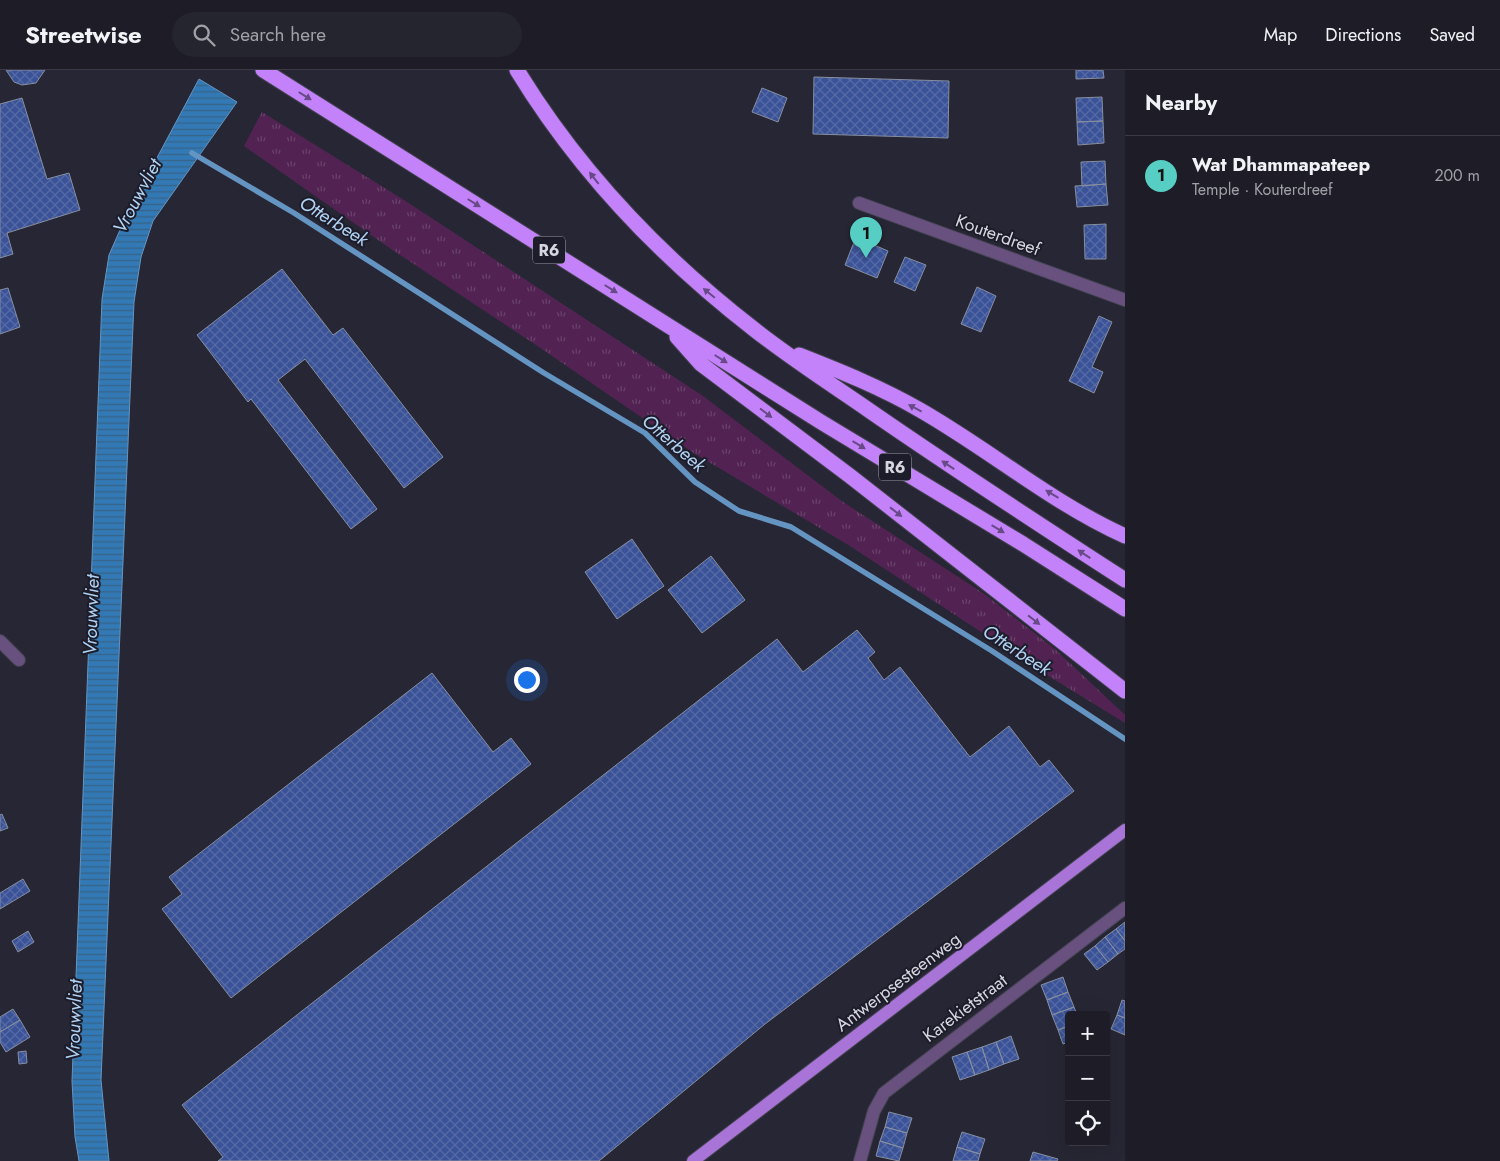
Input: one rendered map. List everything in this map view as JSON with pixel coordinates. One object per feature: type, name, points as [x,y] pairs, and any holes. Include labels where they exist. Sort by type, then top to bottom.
[{"type":"highway","name":"R6","points":[[263,70],[1125,609]]},
{"type":"highway","name":"R6","points":[[517,70],[538,104],[604,191],[699,285],[774,345],[936,457],[1125,580]]},
{"type":"highway","points":[[665,323],[701,364],[850,476],[1125,691]]},
{"type":"highway","points":[[774,345],[855,377],[920,410],[1020,474],[1108,528],[1125,536]]},
{"type":"main road","name":"Antwerpsesteenweg","points":[[693,1161],[1125,830]]},
{"type":"street","name":"Kouterdreef","points":[[859,203],[1125,300]]},
{"type":"street","points":[[0,641],[20,660]]},
{"type":"street","name":"Karekietstraat","points":[[860,1161],[874,1111],[884,1093],[1125,908]]},
{"type":"green space","points":[[262,112],[404,200],[703,396],[843,502],[983,593],[1055,649],[1125,715],[1125,723],[1042,672],[850,546],[692,452],[539,347],[391,249],[244,146]]},
{"type":"water","name":"Vrouwvliet","points":[[199,79],[237,102],[153,221],[141,257],[134,302],[101,1080],[109,1161],[79,1161],[75,1137],[72,1081],[102,299],[109,255],[127,214]]},
{"type":"building","points":[[6,70],[45,70],[36,83],[22,85],[14,82]]},
{"type":"building","points":[[1076,70],[1103,70],[1104,78],[1076,79]]},
{"type":"building","points":[[814,77],[949,81],[948,138],[813,134]]},
{"type":"building","points":[[762,88],[787,98],[778,122],[752,112]]},
{"type":"building","points":[[1102,97],[1103,121],[1077,122],[1076,98]]},
{"type":"building","points":[[22,98],[47,179],[69,173],[80,210],[7,233],[13,254],[0,258],[0,104]]},
{"type":"building","points":[[1103,121],[1104,143],[1078,145],[1077,122]]},
{"type":"building","points":[[1105,161],[1106,184],[1082,186],[1081,162]]},
{"type":"building","points":[[1106,184],[1108,205],[1077,207],[1075,186]]},
{"type":"building","points":[[1106,224],[1106,259],[1085,259],[1084,225]]},
{"type":"building","points":[[856,237],[888,251],[877,278],[845,265]]},
{"type":"building","points":[[905,257],[926,265],[915,291],[894,282]]},
{"type":"building","points":[[282,269],[333,335],[343,328],[443,457],[404,488],[305,359],[278,380],[377,509],[351,529],[251,399],[248,402],[197,335]]},
{"type":"building","points":[[977,287],[996,296],[981,332],[961,324]]},
{"type":"building","points":[[8,288],[20,327],[0,334],[0,290]]},
{"type":"building","points":[[1099,316],[1112,322],[1092,367],[1103,372],[1094,393],[1069,381]]},
{"type":"building","points":[[632,539],[664,586],[617,619],[585,572]]},
{"type":"building","points":[[711,556],[745,600],[702,633],[668,590]]},
{"type":"building","points":[[857,630],[875,652],[868,658],[884,680],[900,667],[970,757],[1009,726],[1040,767],[1049,760],[1074,791],[765,1024],[599,1161],[218,1161],[223,1157],[182,1105],[777,639],[803,672]]},
{"type":"building","points":[[432,673],[493,752],[511,738],[531,764],[231,998],[162,909],[182,894],[169,877]]},
{"type":"building","points":[[2,814],[8,828],[0,831],[0,815]]},
{"type":"building","points":[[23,879],[30,891],[0,909],[0,893]]},
{"type":"building","points":[[1125,922],[1125,941],[1116,929]]},
{"type":"building","points":[[1116,929],[1125,941],[1125,949],[1118,954],[1105,937]]},
{"type":"building","points":[[28,931],[34,942],[18,952],[12,941]]},
{"type":"building","points":[[1105,937],[1118,954],[1108,962],[1095,946]]},
{"type":"building","points":[[1095,946],[1108,962],[1097,970],[1084,954]]},
{"type":"building","points":[[1063,977],[1068,992],[1047,1000],[1041,985]]},
{"type":"building","points":[[1068,992],[1074,1007],[1052,1015],[1047,1000]]},
{"type":"building","points":[[1122,1000],[1125,1001],[1125,1018],[1117,1015]]},
{"type":"building","points":[[1074,1007],[1076,1011],[1065,1011],[1065,1027],[1058,1030],[1052,1015]]},
{"type":"building","points":[[13,1009],[20,1020],[0,1032],[0,1017]]},
{"type":"building","points":[[1117,1015],[1125,1018],[1125,1035],[1111,1029]]},
{"type":"building","points":[[20,1020],[30,1037],[6,1052],[0,1042],[0,1032]]},
{"type":"building","points":[[1065,1027],[1065,1043],[1063,1044],[1058,1030]]},
{"type":"building","points":[[1011,1036],[1019,1059],[1004,1064],[996,1042]]},
{"type":"building","points":[[996,1042],[1004,1064],[989,1070],[982,1047]]},
{"type":"building","points":[[982,1047],[989,1070],[975,1075],[967,1052]]},
{"type":"building","points":[[26,1051],[27,1063],[19,1064],[18,1052]]},
{"type":"building","points":[[967,1052],[975,1075],[960,1080],[952,1057]]},
{"type":"building","points":[[889,1112],[912,1118],[907,1133],[885,1127]]},
{"type":"building","points":[[885,1127],[907,1133],[903,1148],[880,1141]]},
{"type":"building","points":[[962,1132],[985,1139],[980,1154],[957,1147]]},
{"type":"building","points":[[880,1141],[903,1148],[899,1161],[876,1156]]},
{"type":"building","points":[[957,1147],[980,1154],[978,1161],[953,1161]]},
{"type":"building","points":[[1033,1152],[1058,1159],[1057,1161],[1030,1161]]},
{"type":"waterway","name":"Otterbeek","points":[[192,153],[294,213],[544,373],[645,433],[695,482],[739,511],[791,527],[992,651],[1125,739]]},
{"type":"place","name":"Wat Dhammapateep","points":[[866,258]]}]
